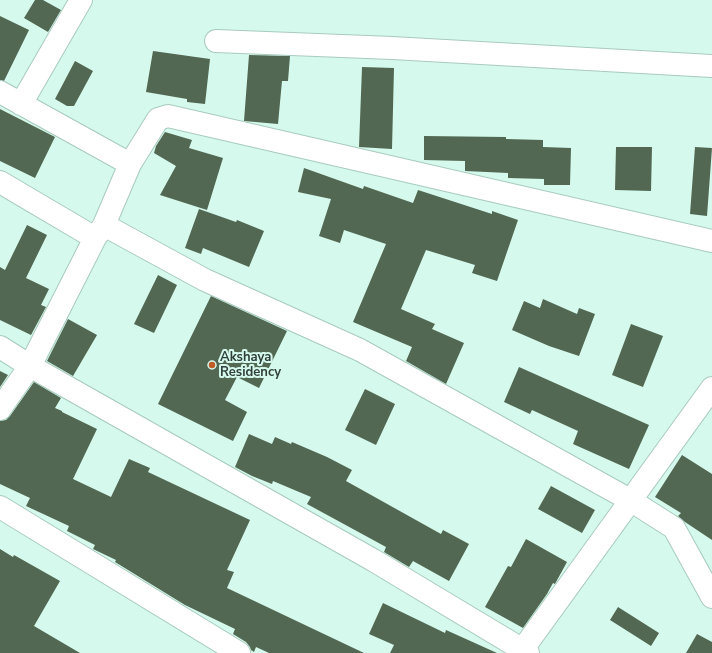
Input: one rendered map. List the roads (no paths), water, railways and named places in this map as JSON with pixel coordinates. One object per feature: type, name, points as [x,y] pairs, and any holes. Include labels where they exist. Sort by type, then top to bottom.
[{"type":"street","points":[[21,104],[81,0]]},
{"type":"street","points":[[216,41],[392,48],[712,66]]},
{"type":"street","points":[[0,92],[130,164]]},
{"type":"street","points":[[0,409],[30,366],[99,231],[130,164],[158,119],[168,116],[712,241]]},
{"type":"street","points":[[0,182],[99,231],[360,350],[630,500],[674,528],[712,596]]},
{"type":"street","points":[[0,347],[30,366],[366,556],[524,652],[630,500],[712,388]]},
{"type":"street","points":[[0,507],[239,653]]},
{"type":"place","name":"Akshaya Residency","points":[[212,365]]}]
